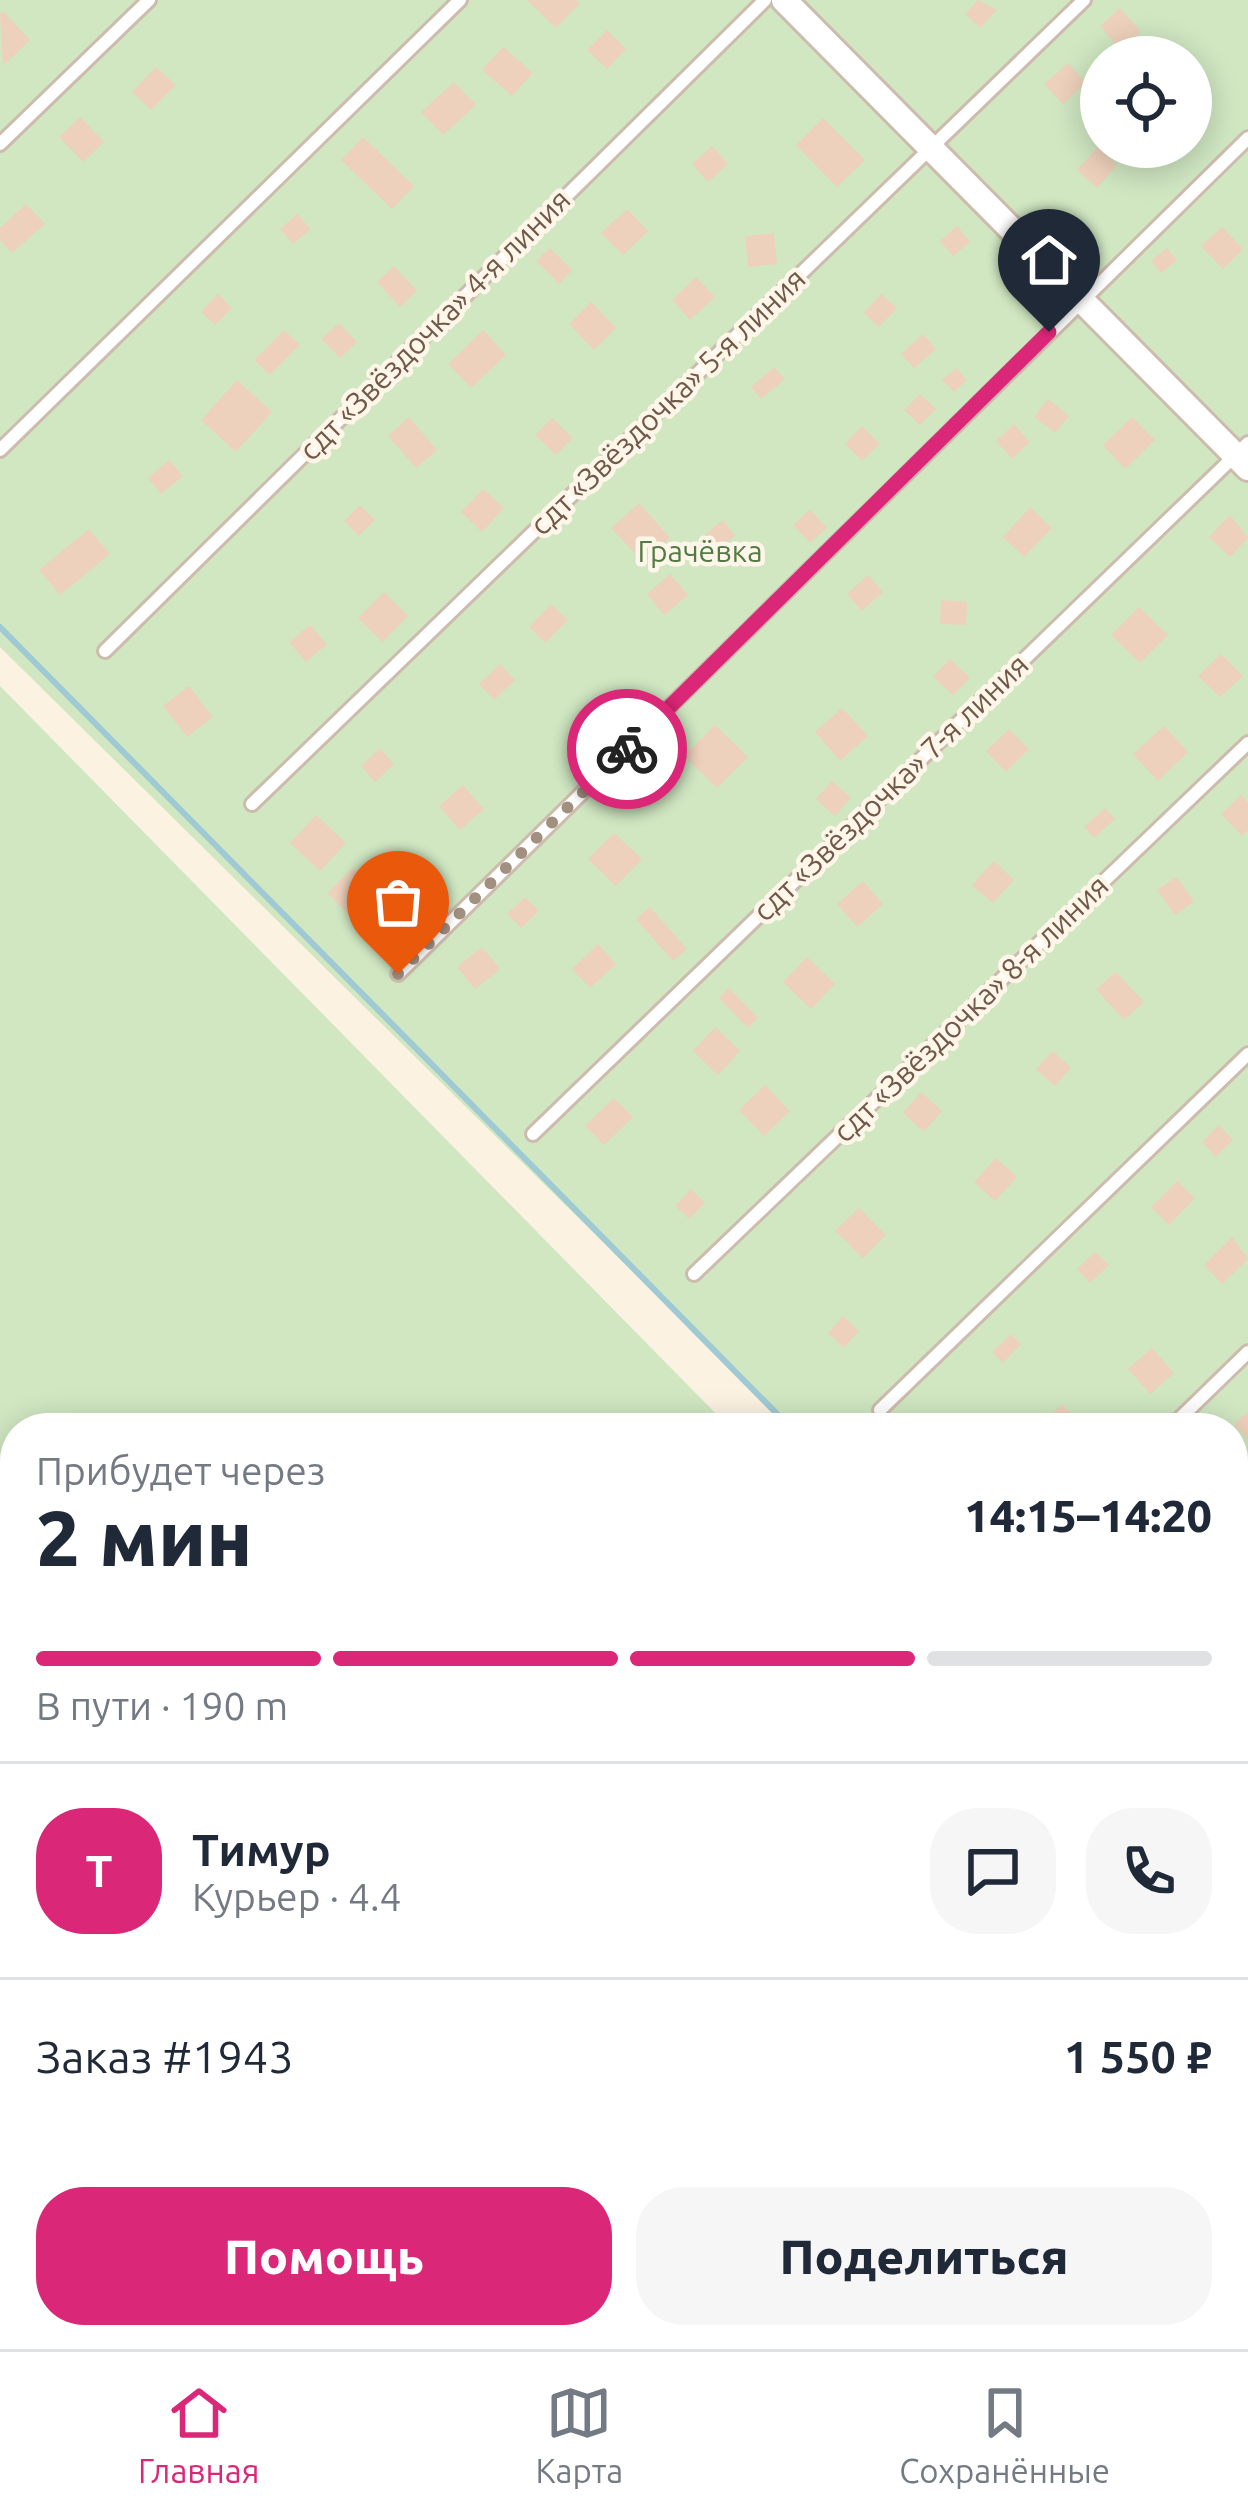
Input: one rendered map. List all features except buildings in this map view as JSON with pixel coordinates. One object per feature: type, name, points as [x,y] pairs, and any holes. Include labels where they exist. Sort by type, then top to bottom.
[{"type":"street","points":[[784,0],[1244,456]]},
{"type":"lane","points":[[0,144],[149,0]]},
{"type":"lane","points":[[0,450],[460,0]]},
{"type":"lane","name":"сдт «Звёздочка» 4-я линия","points":[[105,651],[766,0]]},
{"type":"lane","name":"сдт «Звёздочка» 5-я линия","points":[[252,804],[1084,0]]},
{"type":"lane","points":[[398,974],[1248,139]]},
{"type":"lane","name":"сдт «Звёздочка» 7-я линия","points":[[533,1134],[1244,456]]},
{"type":"lane","name":"сдт «Звёздочка» 8-я линия","points":[[694,1274],[1248,742]]},
{"type":"lane","points":[[880,1410],[1248,1054]]},
{"type":"lane","points":[[1185,1413],[1248,1352]]},
{"type":"green space","name":"Грачёвка","points":[[0,0],[1248,0],[1248,1413],[776,1413],[0,647]]},
{"type":"green space","points":[[0,686],[715,1413],[0,1413]]},
{"type":"waterway","points":[[0,627],[776,1413]]},
{"type":"way so far","points":[[398,974],[627,749]]},
{"type":"route","points":[[627,749],[1049,332]]}]
